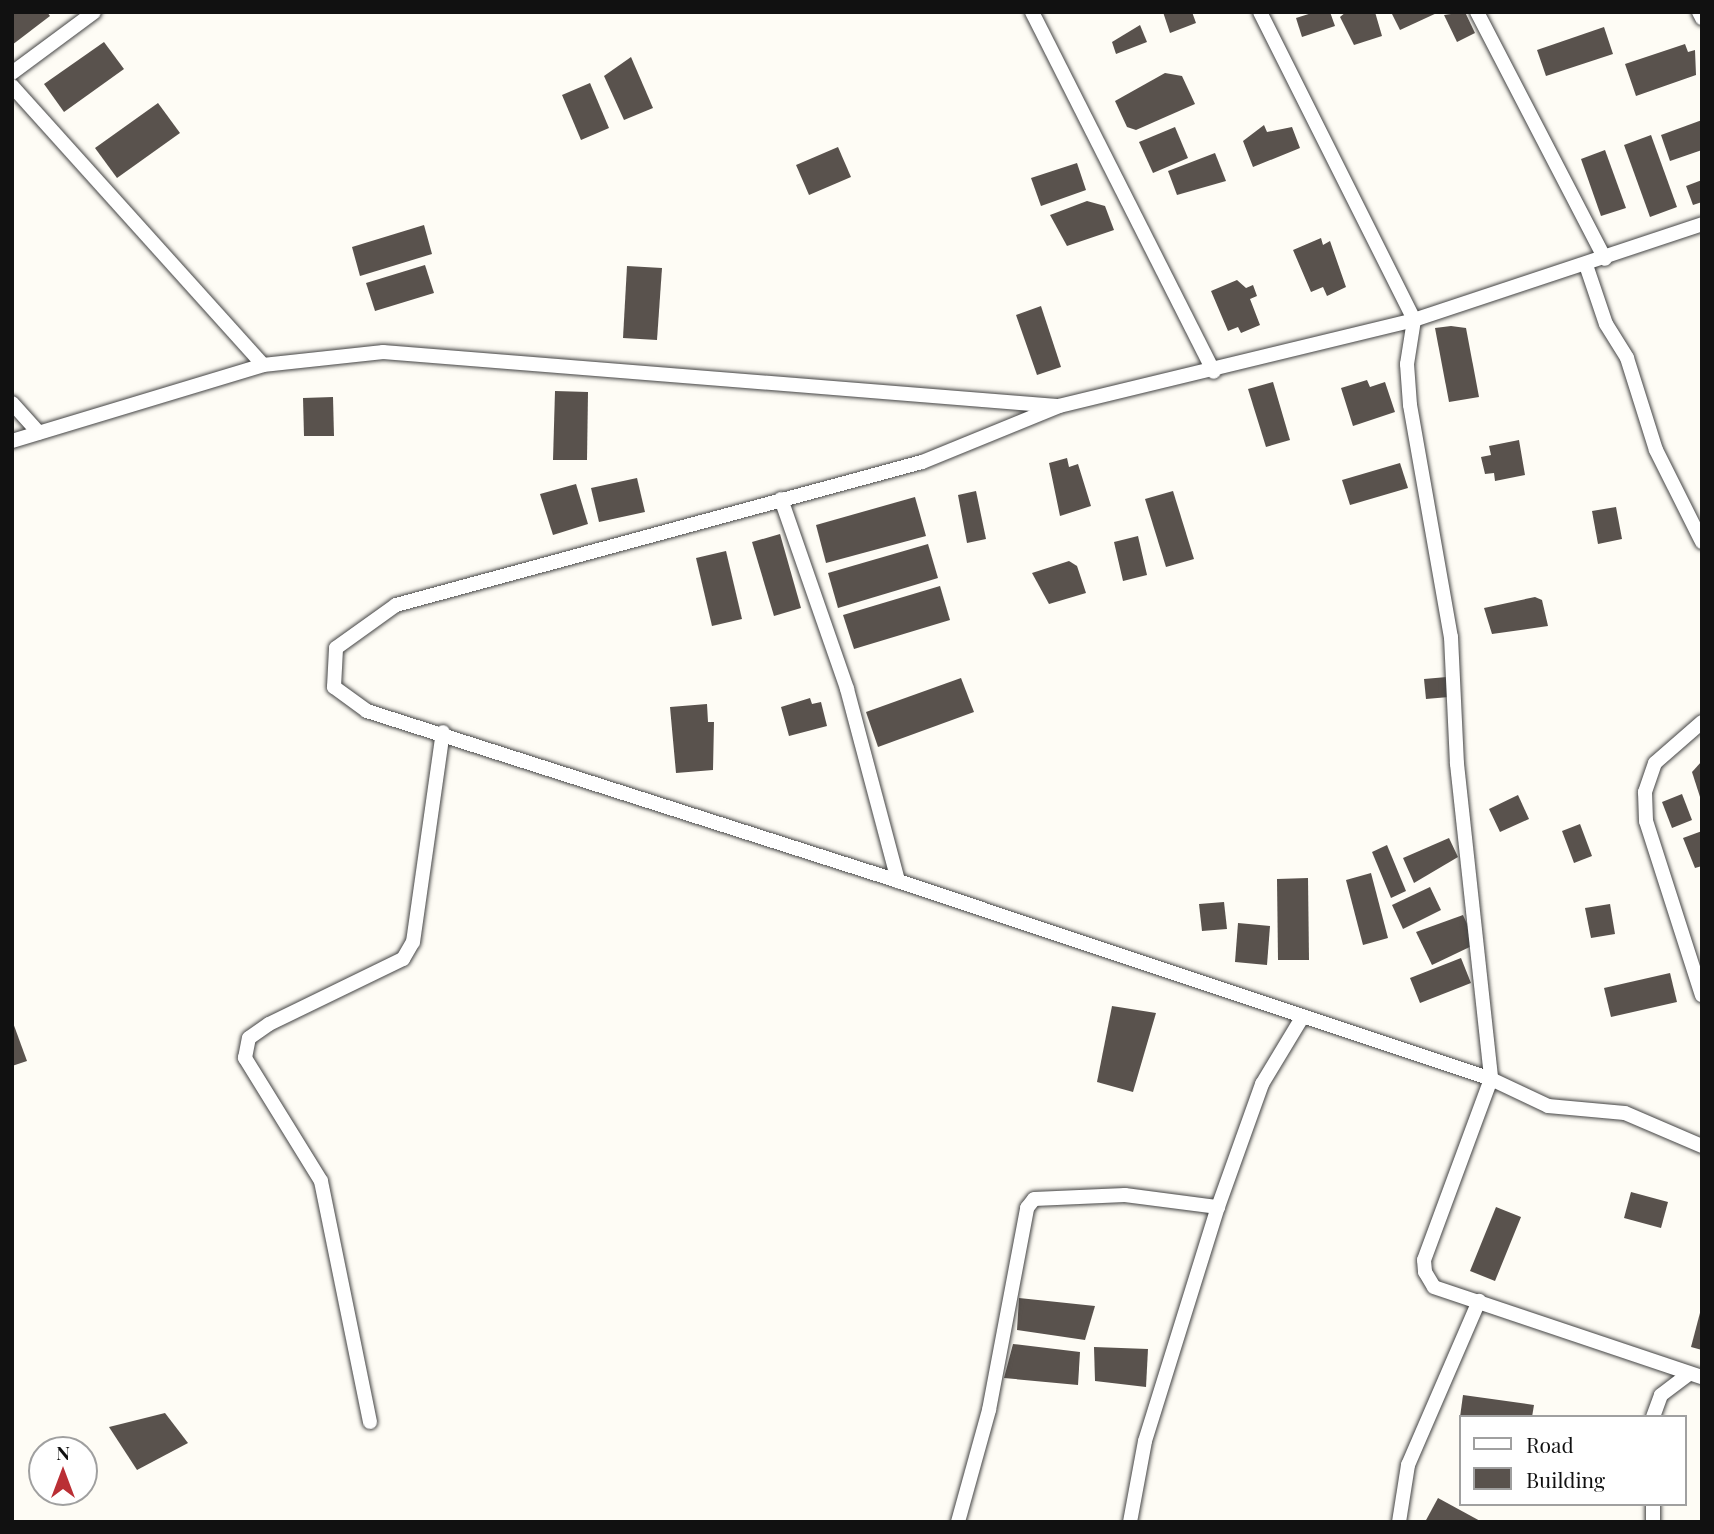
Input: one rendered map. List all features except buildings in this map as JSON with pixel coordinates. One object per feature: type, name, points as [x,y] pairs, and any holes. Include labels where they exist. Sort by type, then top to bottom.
[{"type":"street","points":[[12,73],[94,12]]},
{"type":"street","points":[[1032,12],[1214,372]]},
{"type":"street","points":[[1260,12],[1414,320],[1407,364],[1410,405],[1451,638],[1457,764],[1491,1079],[1424,1259],[1434,1287],[1696,1376]]},
{"type":"street","points":[[1477,12],[1605,259]]},
{"type":"street","points":[[1699,12],[1702,18]]},
{"type":"street","points":[[12,86],[263,365]]},
{"type":"street","points":[[1702,224],[1605,259],[1414,320],[1214,372],[1059,406],[922,462],[396,606],[336,648],[334,687],[347,701],[1491,1079],[1548,1106],[1625,1112],[1702,1146]]},
{"type":"street","points":[[1586,265],[1606,324],[1628,358],[1656,450],[1702,542]]},
{"type":"street","points":[[12,441],[263,365],[383,352],[1059,406]]},
{"type":"street","points":[[12,403],[39,433]]},
{"type":"street","points":[[781,499],[847,689],[898,881]]},
{"type":"street","points":[[1702,722],[1655,763],[1645,792],[1646,821],[1702,995]]},
{"type":"street","points":[[370,1422],[321,1181],[245,1059],[249,1038],[269,1024],[403,959],[413,942],[443,732]]},
{"type":"street","points":[[1130,1522],[1145,1441],[1219,1207],[1262,1084],[1303,1016]]},
{"type":"street","points":[[958,1522],[989,1410],[1027,1208],[1051,1195],[1125,1195],[1219,1207]]},
{"type":"street","points":[[1399,1522],[1408,1465],[1479,1301]]},
{"type":"street","points":[[1654,1415],[1661,1395],[1696,1376]]}]
